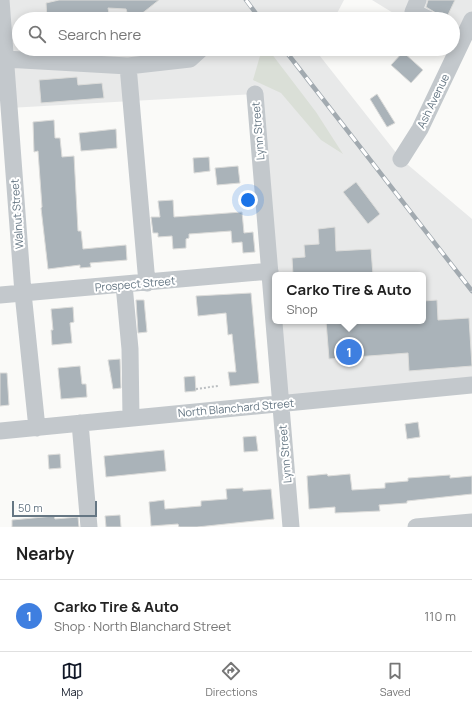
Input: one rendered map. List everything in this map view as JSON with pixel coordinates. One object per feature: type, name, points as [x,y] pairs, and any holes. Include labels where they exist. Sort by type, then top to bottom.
[{"type":"street","name":"Walnut Street","points":[[1,0],[2,41],[5,59],[23,293],[37,428]]},
{"type":"street","points":[[413,12],[418,0]]},
{"type":"street","name":"Ash Avenue","points":[[460,32],[472,20]]},
{"type":"street","points":[[5,59],[128,66],[190,59],[193,56]]},
{"type":"street","name":"Ash Avenue","points":[[401,159],[420,129],[450,56]]},
{"type":"street","points":[[128,66],[147,283]]},
{"type":"street","name":"Lynn Street","points":[[255,94],[272,298]]},
{"type":"street","name":"Prospect Street","points":[[0,295],[270,272]]},
{"type":"street","points":[[124,285],[130,349],[131,418]]},
{"type":"street","name":"Lynn Street","points":[[274,324],[291,527]]},
{"type":"street","name":"North Blanchard Street","points":[[0,431],[472,385]]},
{"type":"street","points":[[80,423],[89,527]]},
{"type":"street","points":[[416,527],[472,522]]},
{"type":"path","points":[[196,388],[218,386]]},
{"type":"shaded area","points":[[1,0],[344,0],[338,12],[12,12],[12,56],[320,56],[401,159],[472,219],[472,385],[281,404],[274,324],[426,324],[426,272],[272,272],[272,297],[255,94],[9,108]]},
{"type":"shaded area","points":[[372,0],[472,0],[472,20],[460,38],[460,12],[392,12]]},
{"type":"shaded area","points":[[260,56],[273,56],[316,112],[343,154],[321,140],[281,93],[253,80]]},
{"type":"building","points":[[59,0],[159,0],[144,12],[127,12],[126,9],[108,8],[109,12],[47,12],[46,3]]},
{"type":"building","points":[[428,0],[455,0],[449,12],[434,12],[426,7]]},
{"type":"building","points":[[399,56],[407,56],[423,70],[411,83],[391,65]]},
{"type":"building","points":[[77,77],[78,85],[102,83],[104,98],[41,103],[39,80]]},
{"type":"building","points":[[377,94],[395,123],[387,127],[370,99]]},
{"type":"building","points":[[54,120],[55,138],[60,138],[62,157],[74,156],[78,231],[81,231],[83,249],[126,245],[127,260],[90,263],[91,267],[80,268],[80,265],[48,269],[41,208],[38,151],[34,152],[33,122]]},
{"type":"building","points":[[116,129],[117,148],[81,151],[79,133]]},
{"type":"building","points":[[209,157],[210,171],[194,173],[193,158]]},
{"type":"building","points":[[238,166],[240,183],[217,185],[215,168]]},
{"type":"building","points":[[356,182],[380,214],[368,224],[343,192]]},
{"type":"building","points":[[173,200],[174,217],[242,212],[244,233],[253,232],[255,252],[243,253],[242,242],[232,243],[231,231],[189,234],[189,238],[186,239],[186,248],[173,249],[172,236],[158,237],[158,233],[153,233],[151,217],[160,217],[158,201]]},
{"type":"building","points":[[335,227],[336,251],[371,249],[373,272],[293,272],[292,258],[305,257],[304,245],[319,244],[318,229]]},
{"type":"building","points":[[251,293],[259,383],[230,386],[228,372],[236,372],[232,334],[228,335],[226,313],[198,316],[196,296]]},
{"type":"building","points":[[136,300],[144,300],[147,332],[138,333]]},
{"type":"building","points":[[437,300],[438,320],[469,318],[472,366],[409,371],[408,353],[329,359],[326,324],[426,324],[426,301]]},
{"type":"building","points":[[73,307],[74,322],[70,323],[72,343],[52,345],[51,330],[53,330],[51,309]]},
{"type":"building","points":[[120,359],[121,388],[113,389],[108,360]]},
{"type":"building","points":[[80,366],[82,384],[86,384],[87,397],[61,399],[58,368]]},
{"type":"building","points":[[0,373],[7,373],[9,405],[0,406]]},
{"type":"building","points":[[195,376],[196,391],[185,392],[184,377]]},
{"type":"building","points":[[418,422],[420,437],[407,439],[405,424]]},
{"type":"building","points":[[256,436],[258,451],[244,452],[243,437]]},
{"type":"building","points":[[164,450],[166,471],[106,477],[104,456]]},
{"type":"building","points":[[60,454],[61,468],[49,469],[48,455]]},
{"type":"building","points":[[327,474],[328,476],[350,474],[352,490],[385,488],[385,483],[408,481],[408,478],[450,475],[450,478],[472,476],[472,494],[407,501],[407,503],[379,505],[380,511],[335,513],[335,507],[309,509],[307,476]]},
{"type":"building","points":[[243,488],[243,491],[271,489],[274,519],[197,527],[179,527],[178,524],[151,526],[149,502],[164,500],[165,509],[201,506],[201,501],[227,499],[226,489]]},
{"type":"building","points":[[120,515],[121,527],[106,527],[105,516]]},
{"type":"building","points":[[54,516],[55,519],[78,517],[79,527],[12,527],[12,520]]},
{"type":"railway","points":[[246,0],[255,12]]},
{"type":"railway","points":[[289,56],[472,291]]},
{"type":"place","name":"Carko Tire & Auto","points":[[349,352]]}]
